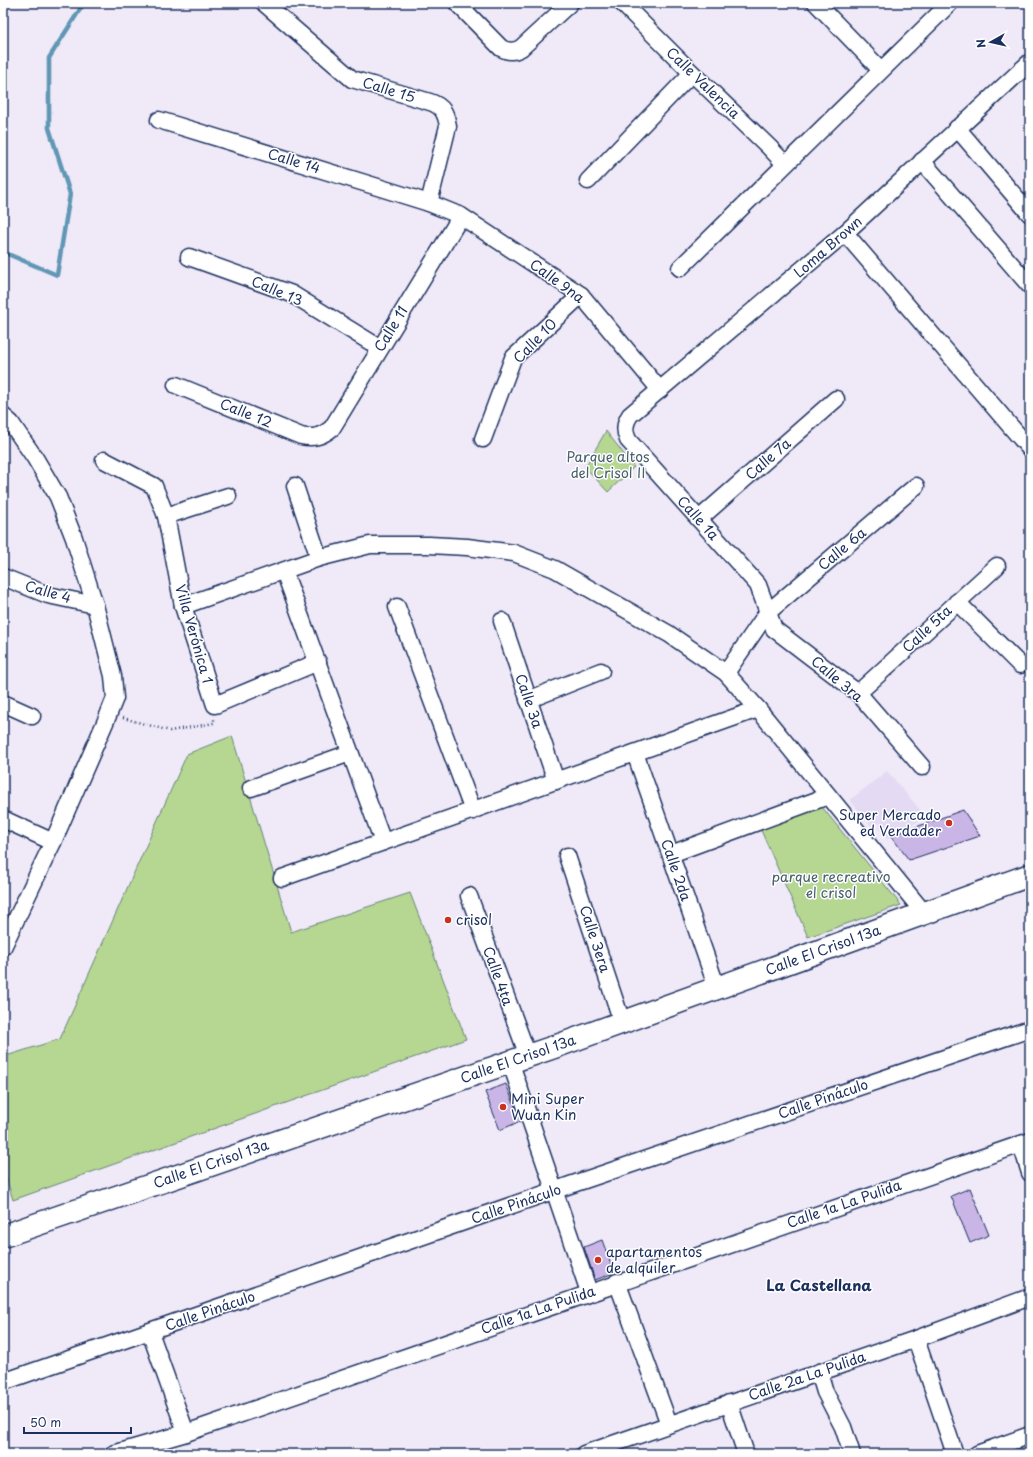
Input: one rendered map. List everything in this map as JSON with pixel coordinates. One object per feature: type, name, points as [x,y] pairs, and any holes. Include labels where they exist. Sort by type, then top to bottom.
[{"type":"street","name":"Calle 15","points":[[264,3],[352,79],[437,104],[443,109],[447,117],[448,126],[429,203]]},
{"type":"street","points":[[457,3],[501,48],[506,51],[511,51],[521,48],[570,3]]},
{"type":"street","name":"Calle Valencia","points":[[622,3],[785,164]]},
{"type":"street","points":[[816,3],[881,70]]},
{"type":"street","points":[[680,268],[950,3]]},
{"type":"street","name":"Loma Brown","points":[[624,427],[630,415],[845,233],[1030,62]]},
{"type":"street","points":[[588,181],[692,73]]},
{"type":"street","name":"Calle 14","points":[[159,120],[429,203]]},
{"type":"street","points":[[957,128],[1030,214]]},
{"type":"street","points":[[922,161],[1030,286]]},
{"type":"street","name":"Calle 9na","points":[[429,203],[461,216],[581,295],[660,390]]},
{"type":"street","name":"Calle 11","points":[[317,437],[325,434],[332,428],[461,216]]},
{"type":"street","points":[[845,233],[1030,449]]},
{"type":"street","name":"Calle 13","points":[[189,257],[292,294],[380,348]]},
{"type":"street","name":"Calle 10","points":[[483,440],[513,358],[581,295]]},
{"type":"street","name":"Calle 12","points":[[176,385],[301,436],[317,437]]},
{"type":"street","name":"Calle 7a","points":[[699,519],[836,399]]},
{"type":"street","points":[[3,416],[10,423],[35,458],[58,497],[74,538],[95,604],[113,676],[115,698],[53,842],[4,942]]},
{"type":"street","name":"Calle 1a","points":[[624,427],[628,440],[758,585],[767,613]]},
{"type":"street","name":"Villa Verónica 1","points":[[104,460],[154,486],[166,516],[183,606],[215,704]]},
{"type":"street","points":[[295,486],[318,558]]},
{"type":"street","name":"Calle 6a","points":[[726,673],[767,613],[916,486]]},
{"type":"street","points":[[166,516],[228,496]]},
{"type":"street","points":[[183,606],[318,558],[370,545],[437,546],[514,553],[555,569],[669,634],[726,673],[758,709],[924,914]]},
{"type":"street","name":"Calle 5ta","points":[[858,693],[997,566]]},
{"type":"street","points":[[284,570],[383,842]]},
{"type":"street","name":"Calle 4","points":[[3,577],[48,595],[95,604]]},
{"type":"street","points":[[956,602],[1020,665]]},
{"type":"street","points":[[397,608],[473,811]]},
{"type":"street","name":"Calle 3ra","points":[[767,613],[774,629],[858,693],[922,767]]},
{"type":"street","name":"Calle 3a","points":[[502,621],[556,781]]},
{"type":"street","points":[[215,704],[318,662]]},
{"type":"street","points":[[528,700],[601,671]]},
{"type":"street","points":[[3,703],[32,716]]},
{"type":"street","points":[[282,878],[758,709]]},
{"type":"street","points":[[250,788],[350,753]]},
{"type":"street","name":"Calle 2da","points":[[635,753],[717,988]]},
{"type":"street","points":[[671,854],[828,796]]},
{"type":"street","points":[[3,819],[53,842]]},
{"type":"street","name":"Calle 3era","points":[[567,856],[622,1022]]},
{"type":"street","name":"Calle El Crisol 13a","points":[[3,1236],[622,1022],[1030,875]]},
{"type":"street","name":"Calle 4ta","points":[[469,896],[519,1058],[554,1191],[589,1292]]},
{"type":"street","name":"Calle Pináculo","points":[[3,1382],[554,1191],[1030,1029]]},
{"type":"street","points":[[1025,1142],[1030,1173]]},
{"type":"street","name":"Calle 1a La Pulida","points":[[114,1454],[186,1432],[1025,1142]]},
{"type":"street","points":[[617,1282],[669,1424]]},
{"type":"street","name":"Calle 2a La Pulida","points":[[584,1454],[916,1339],[1030,1297]]},
{"type":"street","points":[[150,1332],[186,1432]]},
{"type":"street","points":[[916,1339],[955,1454]]},
{"type":"street","points":[[819,1372],[825,1392],[843,1428],[852,1454]]},
{"type":"street","points":[[729,1403],[746,1454]]},
{"type":"street","points":[[977,1454],[1030,1435]]},
{"type":"path","points":[[109,714],[170,731],[214,722],[215,704]]},
{"type":"shaded area","points":[[887,771],[926,817],[887,839],[880,828],[880,823],[871,826],[850,800]]},
{"type":"green space","name":"Parque altos del Crisol II","points":[[606,431],[634,467],[608,492],[585,467]]},
{"type":"green space","points":[[232,736],[291,932],[410,893],[466,1039],[13,1200],[3,1167],[3,1057],[60,1039],[187,754]]},
{"type":"green space","name":"parque recreativo el crisol","points":[[822,807],[901,905],[808,937],[760,828]]},
{"type":"building","name":"Super Mercado ed Verdader","points":[[963,810],[980,836],[909,860],[891,836]]},
{"type":"building","name":"Mini Super Wuan Kin","points":[[506,1084],[521,1121],[500,1130],[485,1092]]},
{"type":"building","points":[[970,1188],[989,1235],[970,1243],[951,1196]]},
{"type":"building","name":"apartamentos de alquiler","points":[[602,1240],[614,1273],[595,1280],[584,1247]]},
{"type":"waterway","points":[[3,252],[57,275],[70,194],[49,128],[49,58],[84,3]]},
{"type":"place","name":"Super Mercado ed Verdader","points":[[949,823]]},
{"type":"place","name":"crisol","points":[[448,920]]},
{"type":"place","name":"Mini Super Wuan Kin","points":[[503,1107]]},
{"type":"place","name":"apartamentos de alquiler","points":[[598,1260]]},
{"type":"district","name":"La Castellana","points":[[819,1286]]}]
